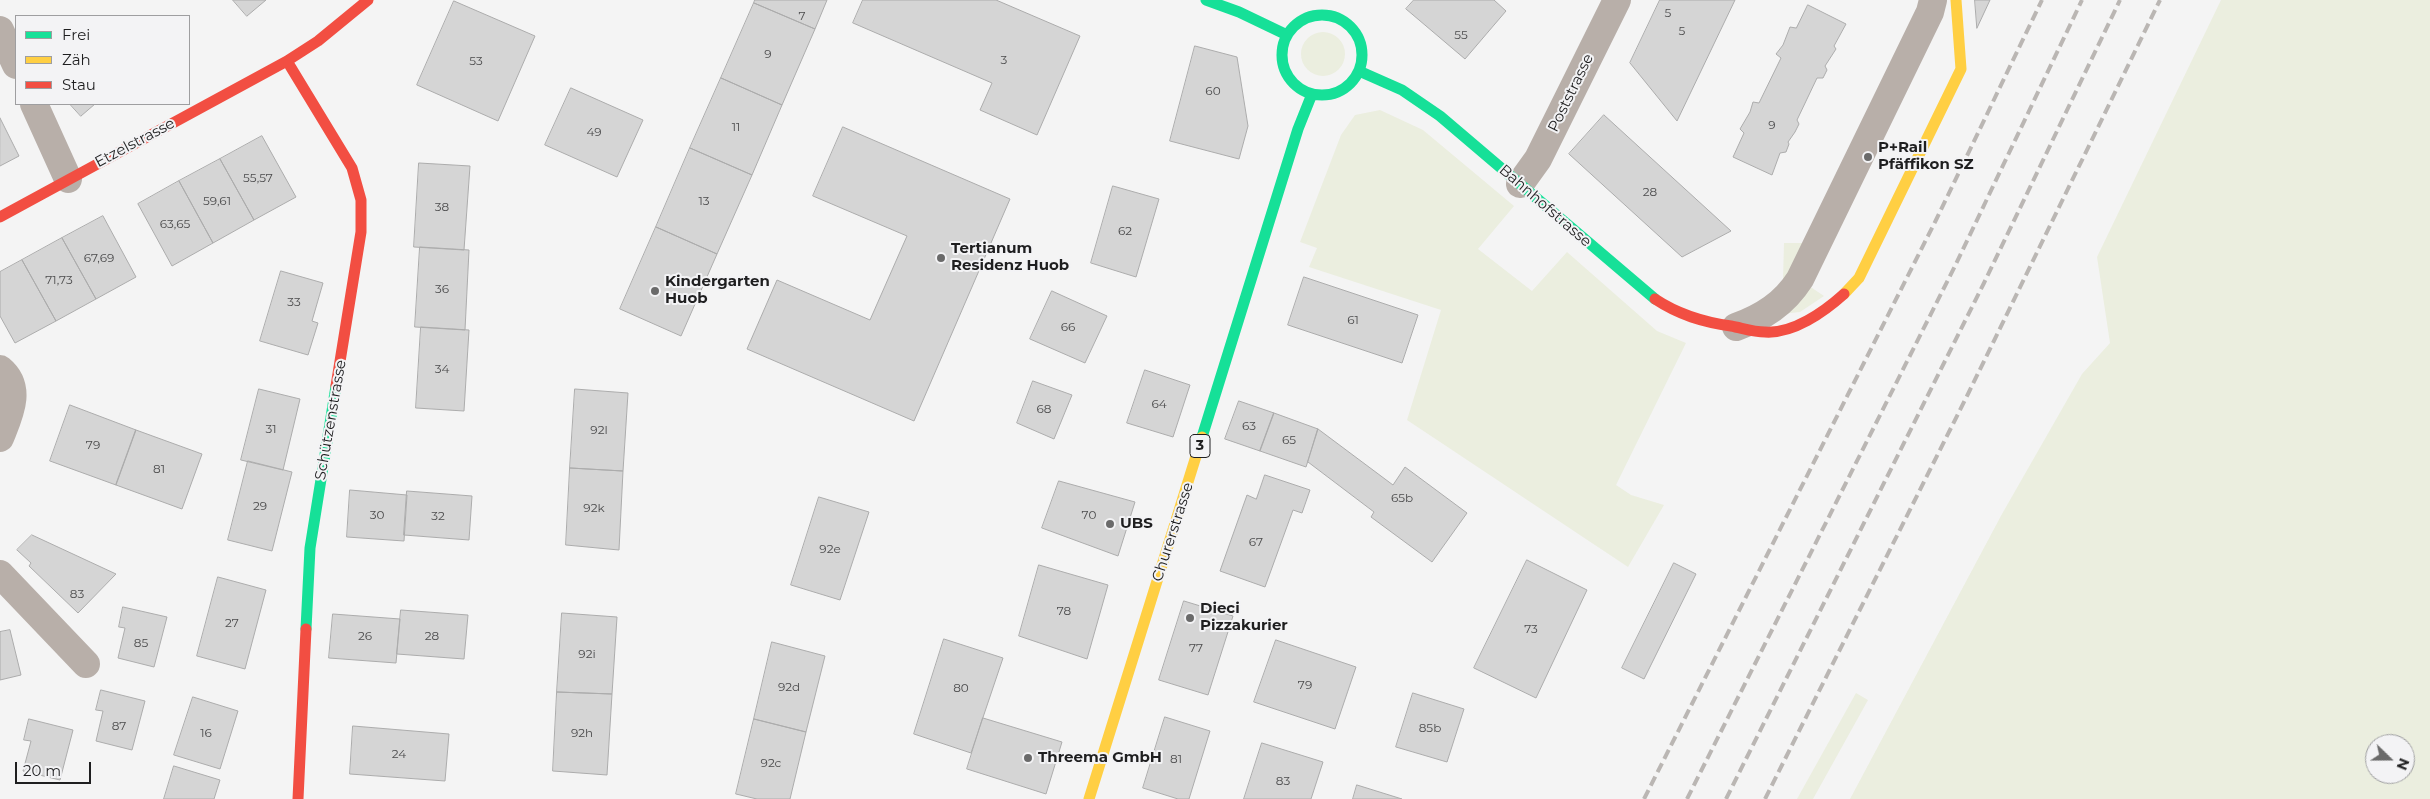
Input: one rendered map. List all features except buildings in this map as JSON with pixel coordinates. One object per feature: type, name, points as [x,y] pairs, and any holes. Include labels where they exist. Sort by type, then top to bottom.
[{"type":"street","name":"Etzelstrasse","points":[[0,217],[287,61],[318,41],[368,0]]},
{"type":"street","points":[[1206,0],[1239,12],[1287,35]]},
{"type":"street","name":"Poststrasse","points":[[1520,184],[1538,159],[1617,0]]},
{"type":"street","name":"Bahnhofstrasse","points":[[1736,327],[1756,320],[1780,303],[1800,279],[1930,12],[1932,0]]},
{"type":"street","name":"Bahnhofstrasse","points":[[1358,71],[1413,97],[1440,116],[1645,292],[1669,310],[1694,321],[1772,332],[1801,323],[1833,302],[1859,278],[1961,69],[1956,0]]},
{"type":"street","points":[[1336,17],[1340,4]]},
{"type":"street","points":[[1322,14],[1336,17],[1348,24],[1358,36],[1362,57],[1358,71],[1355,78],[1343,89],[1328,95],[1312,94],[1296,86],[1285,71],[1282,53],[1287,35],[1296,24],[1308,17],[1322,14]]},
{"type":"street","points":[[0,30],[15,63]]},
{"type":"street","name":"Schützenstrasse","points":[[287,61],[352,168],[361,200],[361,232],[310,548],[298,799]]},
{"type":"street","name":"Churerstrasse","points":[[1089,799],[1298,129],[1312,94]]},
{"type":"street","points":[[34,105],[68,179]]},
{"type":"street","points":[[0,369],[8,375],[13,393],[11,410],[0,438]]},
{"type":"street","points":[[0,574],[86,664]]},
{"type":"shaded area","points":[[2221,0],[2430,0],[2430,799],[1850,799],[2002,514],[2082,374],[2110,343],[2097,257]]},
{"type":"shaded area","points":[[1327,32],[1339,38],[1344,45],[1344,63],[1339,70],[1332,75],[1319,76],[1311,73],[1304,66],[1301,50],[1304,42],[1311,35]]},
{"type":"shaded area","points":[[1380,110],[1423,130],[1514,206],[1478,249],[1532,291],[1567,252],[1657,331],[1686,343],[1616,485],[1631,495],[1664,505],[1628,567],[1407,420],[1441,310],[1309,267],[1317,248],[1300,242],[1341,135],[1355,115]]},
{"type":"shaded area","points":[[1784,243],[1806,243],[1787,282],[1783,280]]},
{"type":"shaded area","points":[[1809,286],[1824,296],[1800,312],[1781,314]]},
{"type":"shaded area","points":[[1856,693],[1868,700],[1813,799],[1797,799]]},
{"type":"railway","points":[[1644,799],[1936,220],[2042,0]]},
{"type":"railway","points":[[1687,799],[1955,266],[2082,0]]},
{"type":"railway","points":[[1726,799],[1984,283],[2120,0]]},
{"type":"railway","points":[[1765,799],[1968,394],[2160,0]]},
{"type":"traffic: fast","points":[[1206,0],[1239,12],[1287,35]]},
{"type":"traffic: fast","points":[[1322,15],[1337,18],[1350,27],[1359,40],[1362,55],[1359,70],[1350,83],[1337,92],[1322,95],[1307,92],[1294,83],[1285,70],[1282,55],[1285,40],[1294,27],[1307,18],[1322,15]]},
{"type":"traffic: fast","points":[[1359,71],[1402,90],[1440,116],[1655,299]]},
{"type":"traffic: fast","points":[[1202,437],[1298,129],[1312,94]]},
{"type":"traffic: fast","points":[[306,629],[310,548],[336,386]]},
{"type":"traffic: slow","points":[[1844,294],[1859,278],[1961,69],[1956,0]]},
{"type":"traffic: slow","points":[[1089,799],[1202,437]]},
{"type":"traffic: jam","points":[[0,217],[287,61],[318,41],[368,0]]},
{"type":"traffic: jam","points":[[287,61],[352,168],[361,200],[361,232],[336,386]]},
{"type":"traffic: jam","points":[[1655,299],[1682,314],[1701,320],[1752,331],[1776,332],[1797,326],[1808,320],[1844,294]]},
{"type":"traffic: jam","points":[[298,799],[306,629]]},
{"type":"place","name":"P+Rail Pfäffikon SZ","points":[[1868,157]]},
{"type":"place","name":"Tertianum Residenz Huob","points":[[941,258]]},
{"type":"place","name":"Kindergarten Huob","points":[[655,291]]},
{"type":"place","name":"UBS","points":[[1110,524]]},
{"type":"place","name":"Dieci Pizzakurier","points":[[1190,618]]},
{"type":"place","name":"Threema GmbH","points":[[1028,758]]}]
